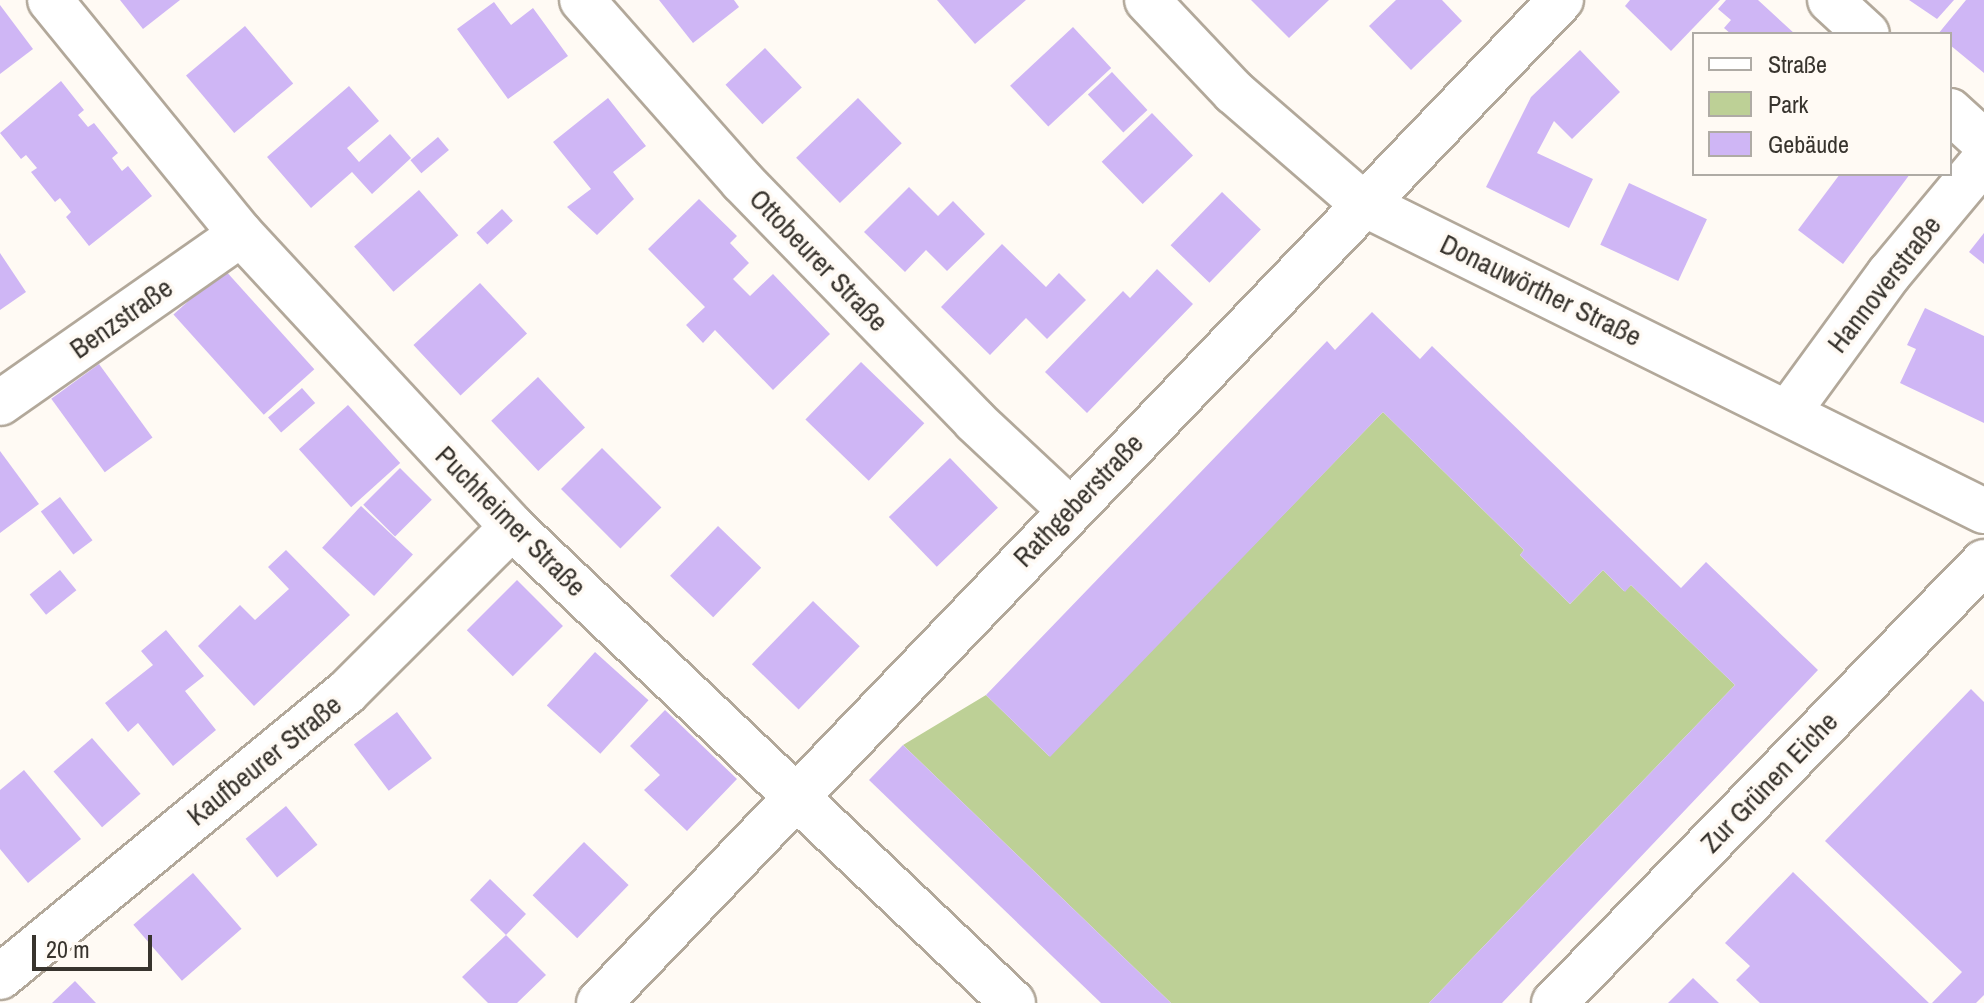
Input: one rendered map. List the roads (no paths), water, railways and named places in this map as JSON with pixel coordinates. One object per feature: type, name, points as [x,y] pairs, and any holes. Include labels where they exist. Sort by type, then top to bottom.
[{"type":"street","name":"Puchheimer Straße","points":[[50,0],[241,234],[512,527],[798,795],[1013,1003]]},
{"type":"street","name":"Ottobeurer Straße","points":[[582,0],[742,181],[975,421],[1069,509]]},
{"type":"street","name":"Donauwörther Straße","points":[[1147,0],[1234,92],[1362,203],[1789,411],[1984,511]]},
{"type":"street","name":"Rathgeberstraße","points":[[599,1003],[1362,203],[1561,0]]},
{"type":"street","points":[[1830,0],[1865,32]]},
{"type":"street","points":[[1952,113],[1984,142]]},
{"type":"street","name":"Hannoverstraße","points":[[1789,411],[1889,274],[1984,160]]},
{"type":"street","name":"Benzstraße","points":[[0,403],[241,234]]},
{"type":"street","name":"Kaufbeurer Straße","points":[[0,977],[347,692],[512,527]]},
{"type":"street","name":"Zur Grünen Eiche","points":[[1554,1003],[1984,562]]}]
